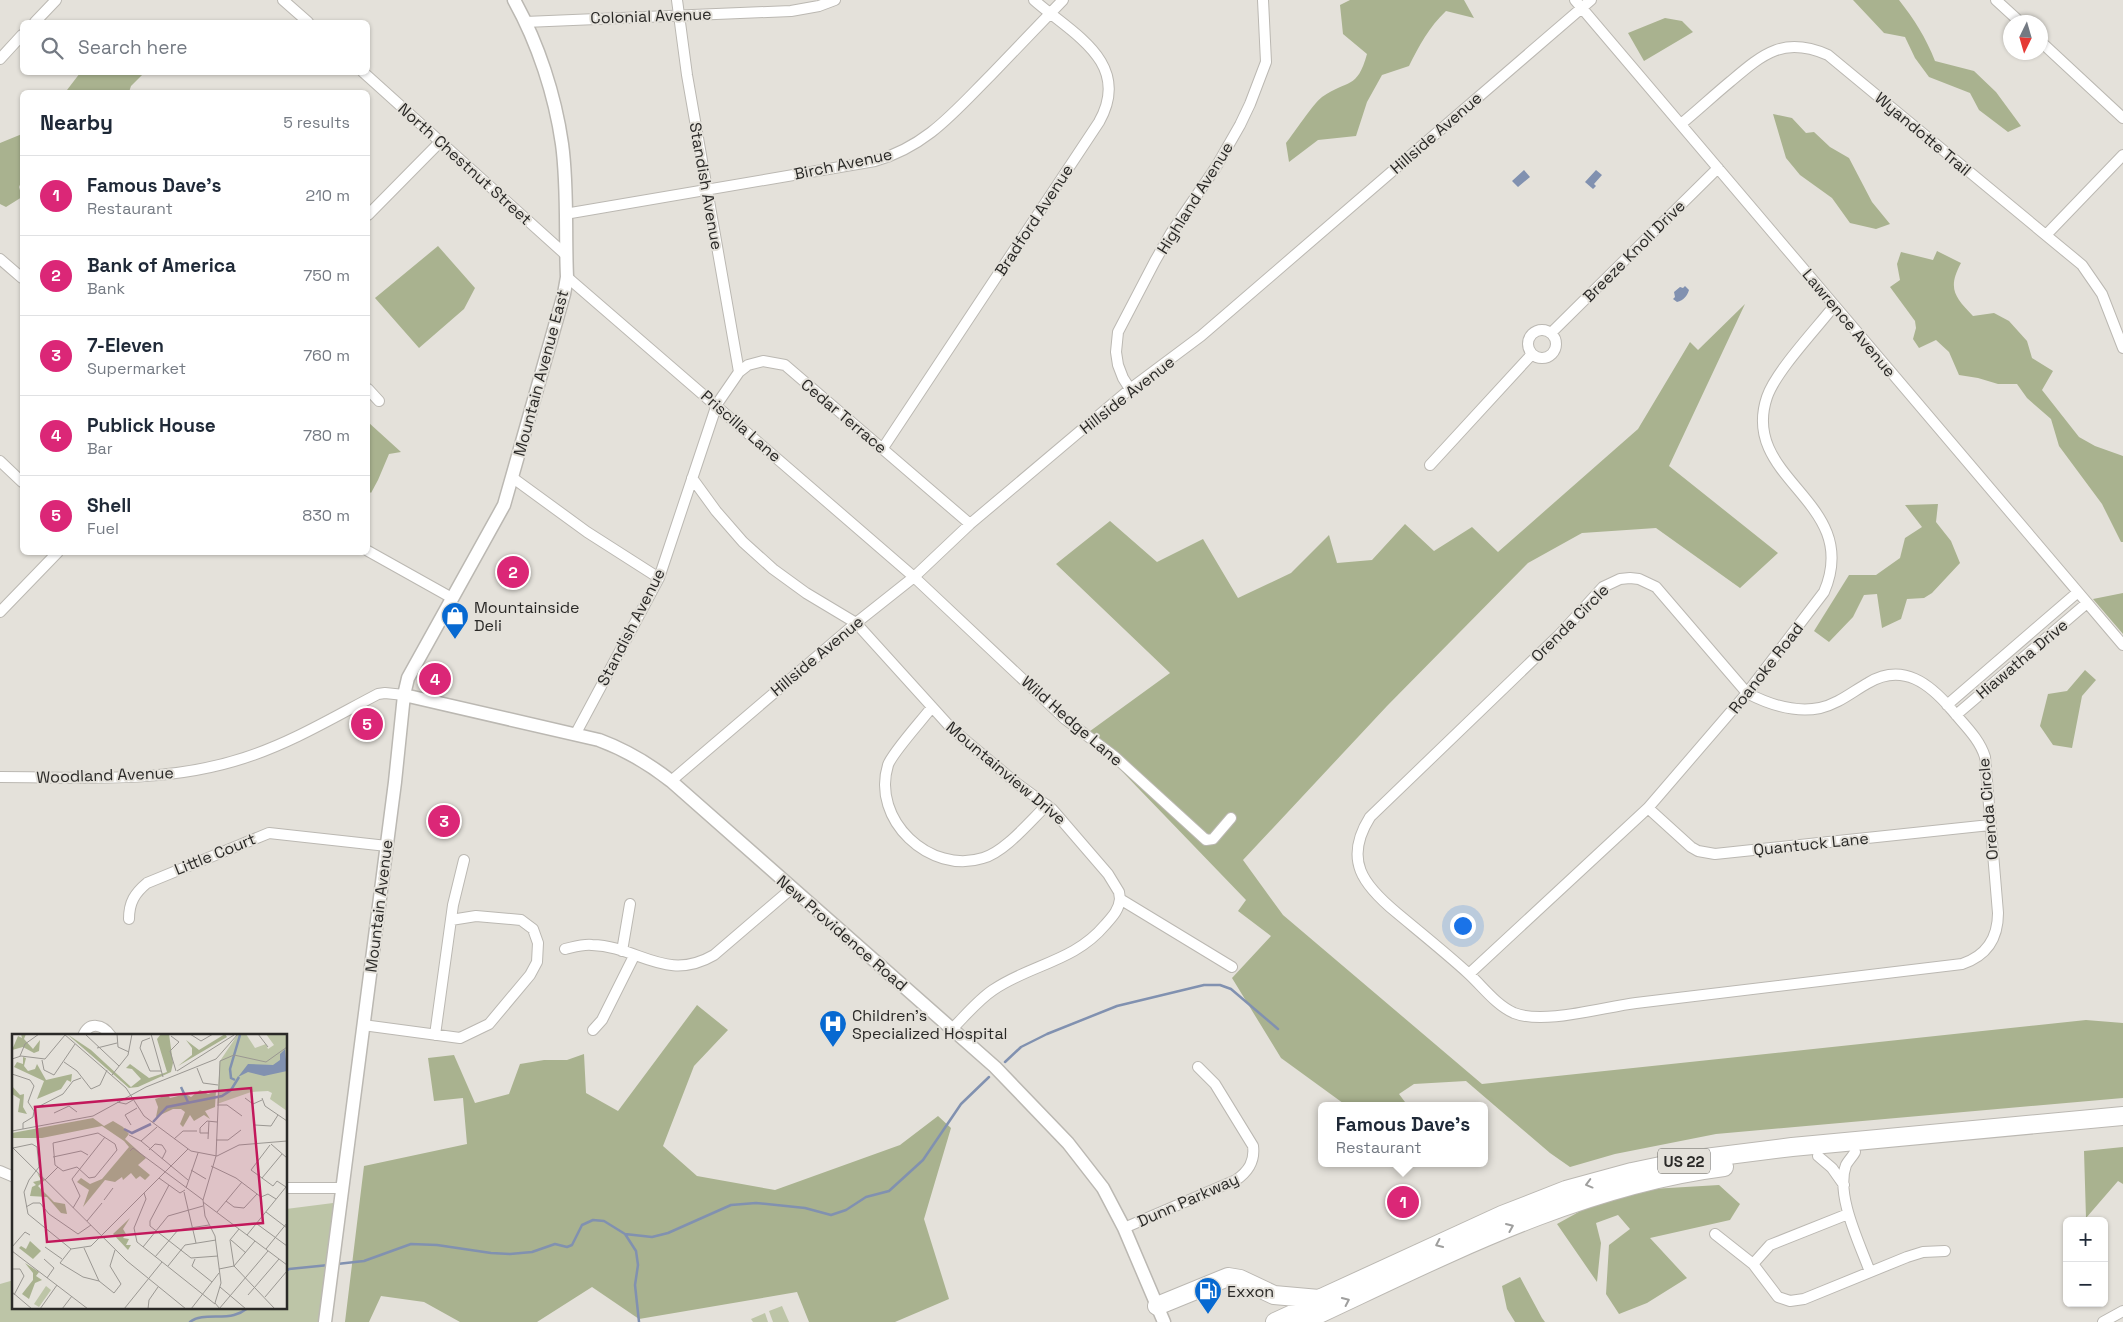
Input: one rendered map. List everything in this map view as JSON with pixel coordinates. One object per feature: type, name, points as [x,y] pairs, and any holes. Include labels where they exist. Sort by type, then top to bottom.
[{"type":"highway","name":"US 22","points":[[1275,1322],[1310,1306],[1319,1299],[1502,1215],[1566,1190],[1632,1172],[1689,1160],[1792,1147],[2123,1116]]},
{"type":"highway","name":"US 22","points":[[1302,1322],[1498,1233],[1572,1202],[1672,1176],[1716,1168],[1855,1152],[2123,1128]]},
{"type":"highway","points":[[1161,1314],[1228,1277],[1240,1280],[1274,1295],[1319,1299]]},
{"type":"street","points":[[37,20],[56,0]]},
{"type":"street","points":[[283,0],[306,20]]},
{"type":"street","name":"Mountain Avenue East","points":[[500,512],[513,478],[564,294],[567,277],[564,162],[556,115],[538,52],[514,0]]},
{"type":"street","name":"Standish Avenue","points":[[677,0],[707,190],[739,372]]},
{"type":"street","name":"Colonial Avenue","points":[[524,22],[791,11],[820,6],[835,0]]},
{"type":"street","name":"Bradford Avenue","points":[[883,448],[1102,116],[1108,98],[1108,85],[1102,61],[1087,42],[1034,0]]},
{"type":"street","name":"Birch Avenue","points":[[565,214],[875,161],[904,151],[917,144],[943,124],[1063,0]]},
{"type":"street","name":"Highland Avenue","points":[[1130,389],[1122,378],[1118,365],[1116,352],[1118,332],[1154,262],[1171,233],[1216,167],[1250,104],[1266,62],[1263,0]]},
{"type":"street","name":"Hillside Avenue","points":[[671,781],[856,623],[914,577],[970,524],[1130,389],[1158,370],[1201,336],[1578,4],[1591,0]]},
{"type":"street","points":[[1996,0],[2012,15]]},
{"type":"street","name":"Lawrence Avenue","points":[[1578,4],[2123,645]]},
{"type":"street","points":[[0,59],[20,37]]},
{"type":"street","name":"Wyandotte Trail","points":[[1681,124],[1763,54],[1796,46],[1816,50],[1834,59],[2082,265],[2092,278],[2110,312],[2123,348]]},
{"type":"street","points":[[2048,48],[2123,118]]},
{"type":"street","name":"North Chestnut Street","points":[[366,75],[566,255]]},
{"type":"street","points":[[370,213],[440,142]]},
{"type":"street","points":[[2046,235],[2123,155]]},
{"type":"street","name":"Breeze Knoll Drive","points":[[1532,354],[1528,345],[1531,336],[1538,331],[1551,333],[1718,168]]},
{"type":"street","points":[[0,258],[20,276]]},
{"type":"street","name":"Priscilla Lane","points":[[567,277],[717,404],[914,577]]},
{"type":"street","name":"Roanoke Road","points":[[1469,974],[1648,808],[1747,693],[1820,599],[1830,577],[1831,545],[1823,522],[1772,456],[1764,434],[1763,419],[1767,396],[1774,381],[1834,306]]},
{"type":"street","points":[[1430,465],[1532,354],[1540,358],[1550,356],[1553,353],[1556,345],[1551,333]]},
{"type":"street","name":"Cedar Terrace","points":[[739,372],[755,362],[785,365],[970,524]]},
{"type":"street","points":[[717,404],[739,372]]},
{"type":"street","points":[[370,391],[379,401]]},
{"type":"street","name":"Standish Avenue","points":[[576,734],[659,578],[717,404]]},
{"type":"street","points":[[0,461],[20,480]]},
{"type":"street","points":[[513,478],[587,532],[659,578]]},
{"type":"street","name":"Mountainview Drive","points":[[692,478],[716,511],[743,542],[773,569],[806,593],[856,623],[952,729],[1015,782],[1047,805],[1070,828],[1108,874],[1119,892],[1120,899]]},
{"type":"street","name":"Mountain Avenue","points":[[325,1322],[387,846],[404,696],[408,678],[500,512]]},
{"type":"street","points":[[370,551],[452,598]]},
{"type":"street","points":[[0,612],[55,555]]},
{"type":"street","name":"Wild Hedge Lane","points":[[914,577],[1065,719],[1114,756],[1206,840],[1213,839],[1231,818]]},
{"type":"street","name":"Orenda Circle","points":[[1620,579],[1639,579],[1656,587],[1747,693],[1768,703],[1799,709],[1820,708],[1841,700],[1875,679],[1893,675],[1912,678],[1927,684],[1947,705],[1983,750],[1998,913],[1996,932],[1987,950],[1971,961],[1962,964],[1643,1002],[1540,1018],[1527,1017],[1509,1010],[1498,1003],[1469,974],[1378,898],[1364,881],[1360,869],[1359,839],[1370,817],[1560,634],[1594,595],[1611,582],[1620,579]]},
{"type":"street","name":"Hiawatha Drive","points":[[1947,705],[2078,592]]},
{"type":"street","name":"Hiawatha Drive","points":[[1956,715],[2087,603]]},
{"type":"street","name":"Woodland Avenue","points":[[0,777],[138,777],[184,773],[244,758],[274,747],[378,694],[404,696]]},
{"type":"street","name":"New Providence Road","points":[[404,696],[576,734],[622,748],[643,760],[671,781],[1013,1085],[1068,1143],[1103,1188],[1124,1228],[1161,1314]]},
{"type":"street","points":[[932,707],[889,763],[886,778],[888,802],[893,816],[902,830],[918,847],[938,858],[953,861],[968,862],[982,859],[996,853],[1047,805]]},
{"type":"street","name":"Quantuck Lane","points":[[1648,808],[1691,847],[1698,851],[1715,854],[1990,825]]},
{"type":"street","name":"Little Court","points":[[129,919],[129,910],[135,894],[147,883],[269,833],[387,846]]},
{"type":"street","points":[[435,1035],[451,920],[464,860]]},
{"type":"street","points":[[565,949],[591,944],[677,966],[702,962],[714,955],[791,889]]},
{"type":"street","points":[[952,1030],[994,989],[1062,958],[1088,943],[1114,915],[1118,909],[1120,899],[1232,967]]},
{"type":"street","points":[[622,952],[630,904]]},
{"type":"street","points":[[364,1025],[460,1038],[489,1024],[530,975],[537,962],[538,943],[533,928],[521,920],[476,916],[451,920]]},
{"type":"street","points":[[594,1030],[602,1020],[634,956]]},
{"type":"street","points":[[84,1034],[87,1029],[95,1025],[104,1028],[109,1034]]},
{"type":"street","name":"Dunn Parkway","points":[[1124,1228],[1236,1180],[1250,1167],[1254,1152],[1253,1146],[1215,1084],[1198,1067]]},
{"type":"street","points":[[1855,1152],[1846,1166],[1844,1185],[1848,1214],[1870,1272]]},
{"type":"street","points":[[1818,1156],[1832,1168],[1844,1185]]},
{"type":"street","points":[[0,1171],[12,1176]]},
{"type":"street","points":[[288,1188],[342,1188]]},
{"type":"street","points":[[1754,1264],[1770,1245],[1848,1214]]},
{"type":"street","points":[[1715,1234],[1754,1264],[1778,1297],[1790,1301],[1804,1299],[1915,1254],[1945,1250]]},
{"type":"street","points":[[2103,1322],[2123,1311]]},
{"type":"green space","points":[[1350,0],[1464,0],[1474,18],[1446,11],[1429,30],[1409,66],[1382,75],[1367,102],[1356,136],[1318,140],[1289,162],[1286,143],[1309,112],[1322,97],[1355,79],[1363,65],[1367,54],[1343,34],[1340,5]]},
{"type":"green space","points":[[1853,0],[1899,0],[1928,44],[1935,61],[1974,71],[1996,92],[2021,126],[2008,132],[1979,110],[1970,93],[1929,77],[1915,58],[1905,37],[1884,33]]},
{"type":"green space","points":[[1665,18],[1682,21],[1693,32],[1644,61],[1628,33]]},
{"type":"green space","points":[[78,75],[142,75],[131,86],[130,90],[67,90]]},
{"type":"green space","points":[[1773,114],[1792,118],[1806,133],[1814,132],[1830,147],[1849,158],[1872,202],[1890,224],[1876,229],[1850,223],[1832,198],[1800,175],[1786,158]]},
{"type":"green space","points":[[20,135],[20,198],[6,207],[0,204],[0,143]]},
{"type":"green space","points":[[438,246],[475,288],[464,309],[419,348],[375,298]]},
{"type":"green space","points":[[1937,251],[1961,263],[1954,280],[1955,292],[1973,316],[1994,313],[2009,321],[2027,341],[2032,358],[2053,371],[2042,390],[2079,437],[2095,446],[2123,456],[2123,542],[2121,542],[2102,504],[2059,446],[2051,419],[2027,398],[2017,384],[1998,384],[1959,375],[1949,352],[1936,340],[1919,348],[1913,339],[1916,328],[1915,321],[1890,287],[1900,280],[1897,264],[1901,252],[1933,260]]},
{"type":"green space","points":[[1745,304],[1669,466],[1778,553],[1740,588],[1656,528],[1582,533],[1528,563],[1387,706],[1243,860],[1283,915],[1482,1084],[2086,1020],[2123,1023],[2123,1098],[1716,1134],[1615,1154],[1570,1167],[1550,1153],[1466,1081],[1414,1084],[1399,1094],[1405,1102],[1342,1102],[1281,1058],[1232,978],[1271,936],[1238,911],[1246,900],[1086,734],[1170,673],[1056,564],[1110,521],[1157,562],[1203,539],[1238,598],[1291,573],[1329,535],[1337,563],[1372,560],[1405,524],[1434,551],[1472,527],[1498,552],[1638,429],[1690,342],[1698,350]]},
{"type":"green space","points":[[370,424],[401,452],[389,454],[371,493]]},
{"type":"green space","points":[[1938,504],[1936,522],[1951,541],[1960,563],[1932,593],[1924,598],[1907,599],[1901,619],[1882,628],[1877,594],[1864,595],[1853,617],[1829,642],[1814,631],[1849,575],[1876,575],[1900,558],[1905,538],[1922,527],[1905,505]]},
{"type":"green space","points":[[2123,593],[2123,634],[2093,599]]},
{"type":"green space","points":[[2085,670],[2096,680],[2082,696],[2072,748],[2053,745],[2040,726],[2048,694],[2067,691]]},
{"type":"green space","points":[[697,1005],[728,1030],[694,1066],[663,1146],[697,1176],[775,1190],[900,1145],[938,1116],[951,1128],[924,1219],[949,1299],[895,1322],[809,1322],[797,1292],[639,1319],[592,1287],[537,1322],[460,1322],[424,1302],[381,1296],[369,1322],[345,1322],[364,1166],[467,1144],[463,1098],[434,1101],[428,1058],[454,1055],[475,1103],[509,1094],[520,1064],[544,1060],[567,1060],[584,1054],[586,1093],[618,1111]]},
{"type":"green space","points":[[2123,1147],[2123,1184],[2118,1181],[2087,1217],[2086,1217],[2084,1151]]},
{"type":"green space","points":[[1719,1185],[1740,1204],[1730,1220],[1650,1238],[1687,1278],[1647,1303],[1619,1314],[1606,1294],[1609,1245],[1630,1229],[1618,1215],[1596,1223],[1601,1243],[1597,1282],[1557,1224],[1595,1203],[1652,1189]]},
{"type":"green space","points":[[341,1202],[325,1322],[0,1322],[0,1284],[12,1281],[12,1310],[288,1310],[288,1209]]},
{"type":"green space","points":[[1520,1277],[1545,1322],[1515,1322],[1507,1309],[1502,1286]]},
{"type":"green space","points":[[782,1306],[789,1322],[773,1322],[769,1311]]},
{"type":"green space","points":[[765,1313],[768,1322],[753,1322],[751,1319]]},
{"type":"water","points":[[1524,170],[1530,177],[1518,187],[1512,181]]},
{"type":"water","points":[[1596,170],[1602,175],[1594,184],[1596,186],[1593,189],[1585,182]]},
{"type":"water","points":[[1685,286],[1689,290],[1687,294],[1677,302],[1673,299],[1675,297],[1674,292],[1680,287],[1683,288]]},
{"type":"waterway","points":[[1005,1062],[1021,1047],[1047,1034],[1117,1006],[1204,985],[1220,985],[1231,989],[1278,1029]]},
{"type":"waterway","points":[[337,1264],[364,1261],[411,1244],[437,1245],[510,1254],[532,1252],[555,1244],[567,1247],[572,1245],[582,1225],[593,1220],[604,1221],[625,1234],[652,1237],[668,1233],[731,1205],[756,1203],[805,1208],[831,1215],[846,1210],[866,1197],[889,1191],[923,1160],[961,1104],[989,1077]]},
{"type":"waterway","points":[[625,1234],[636,1251],[638,1265],[635,1285],[639,1322]]},
{"type":"waterway","points":[[288,1270],[329,1265]]},
{"type":"waterway","points":[[190,1322],[194,1319],[205,1317],[234,1315],[244,1310]]},
{"type":"place","name":"Bank of America","points":[[513,572]]},
{"type":"place","name":"Mountainside Deli","points":[[455,640]]},
{"type":"place","name":"Publick House","points":[[435,679]]},
{"type":"place","name":"Shell","points":[[367,724]]},
{"type":"place","name":"7-Eleven","points":[[444,821]]},
{"type":"place","name":"Children's Specialized Hospital","points":[[833,1048]]},
{"type":"place","name":"Famous Dave's","points":[[1403,1202]]},
{"type":"place","name":"Exxon","points":[[1208,1315]]}]
